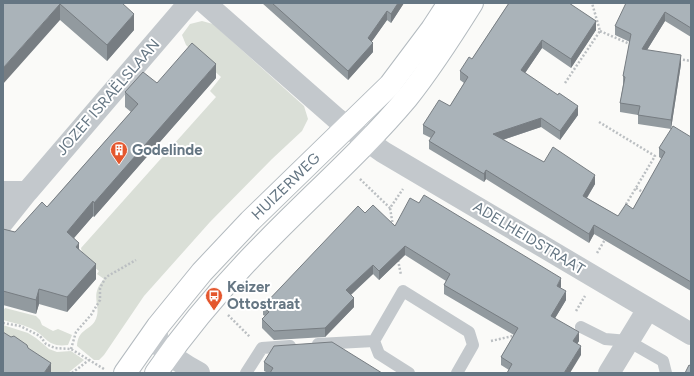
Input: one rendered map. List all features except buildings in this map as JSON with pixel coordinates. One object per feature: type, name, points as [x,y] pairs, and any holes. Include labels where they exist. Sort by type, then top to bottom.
[{"type":"main road","name":"HUIZERWEG","points":[[117,372],[158,326],[202,272],[244,227],[390,85],[432,29],[449,3]]},
{"type":"main road","name":"HUIZERWEG","points":[[156,373],[170,353],[224,287],[268,240],[367,141],[407,97],[450,38],[472,3]]},
{"type":"street","name":"JOZEF ISRAËLSLAAN","points":[[3,222],[189,3]]},
{"type":"street","points":[[204,3],[348,127]]},
{"type":"street","name":"ADELHEIDSTRAAT","points":[[348,127],[383,152],[691,334]]},
{"type":"street","points":[[3,192],[27,192]]},
{"type":"street","points":[[609,373],[648,309]]},
{"type":"street","points":[[158,326],[158,341],[162,348],[183,364],[199,373]]},
{"type":"lane","points":[[374,341],[403,291],[469,332],[473,345],[457,373]]},
{"type":"lane","points":[[580,327],[605,339],[628,341],[663,361],[666,373]]},
{"type":"lane","points":[[246,373],[262,348],[374,341]]},
{"type":"lane","points":[[374,341],[379,354],[409,373]]},
{"type":"path","points":[[592,3],[600,31],[633,46]]},
{"type":"path","points":[[565,83],[600,31]]},
{"type":"path","points":[[676,58],[691,61]]},
{"type":"path","points":[[599,122],[655,156],[624,207]]},
{"type":"path","points":[[390,208],[415,171]]},
{"type":"path","points":[[357,177],[390,208],[394,231]]},
{"type":"path","points":[[636,188],[648,195]]},
{"type":"path","points":[[580,327],[570,322],[609,233]]},
{"type":"path","points":[[397,253],[403,291]]},
{"type":"path","points":[[71,349],[76,332],[100,300],[100,288],[106,277],[136,260]]},
{"type":"path","points":[[225,313],[262,348]]},
{"type":"path","points":[[3,323],[20,326],[40,336],[46,344],[55,348],[71,349],[89,360],[117,372]]},
{"type":"path","points":[[473,345],[518,334]]},
{"type":"path","points":[[72,373],[89,360]]},
{"type":"shaded area","points":[[202,21],[213,24],[304,106],[308,119],[302,131],[210,222],[144,296],[104,355],[99,360],[94,360],[77,346],[79,336],[95,321],[98,310],[96,296],[97,291],[99,285],[104,279],[97,274],[99,271],[83,258],[81,248],[216,97],[210,91],[221,77],[186,45],[182,35],[190,24]]},
{"type":"shaded area","points":[[5,308],[36,316],[42,325],[53,331],[58,329],[72,335],[68,345],[55,345],[36,331],[24,325],[3,320],[3,311]]},
{"type":"shaded area","points":[[3,325],[28,333],[49,349],[57,352],[71,351],[84,360],[68,373],[49,373],[3,342]]},
{"type":"place","name":"Godelinde","points":[[119,165]]},
{"type":"place","name":"Keizer Ottostraat","points":[[214,311]]}]
